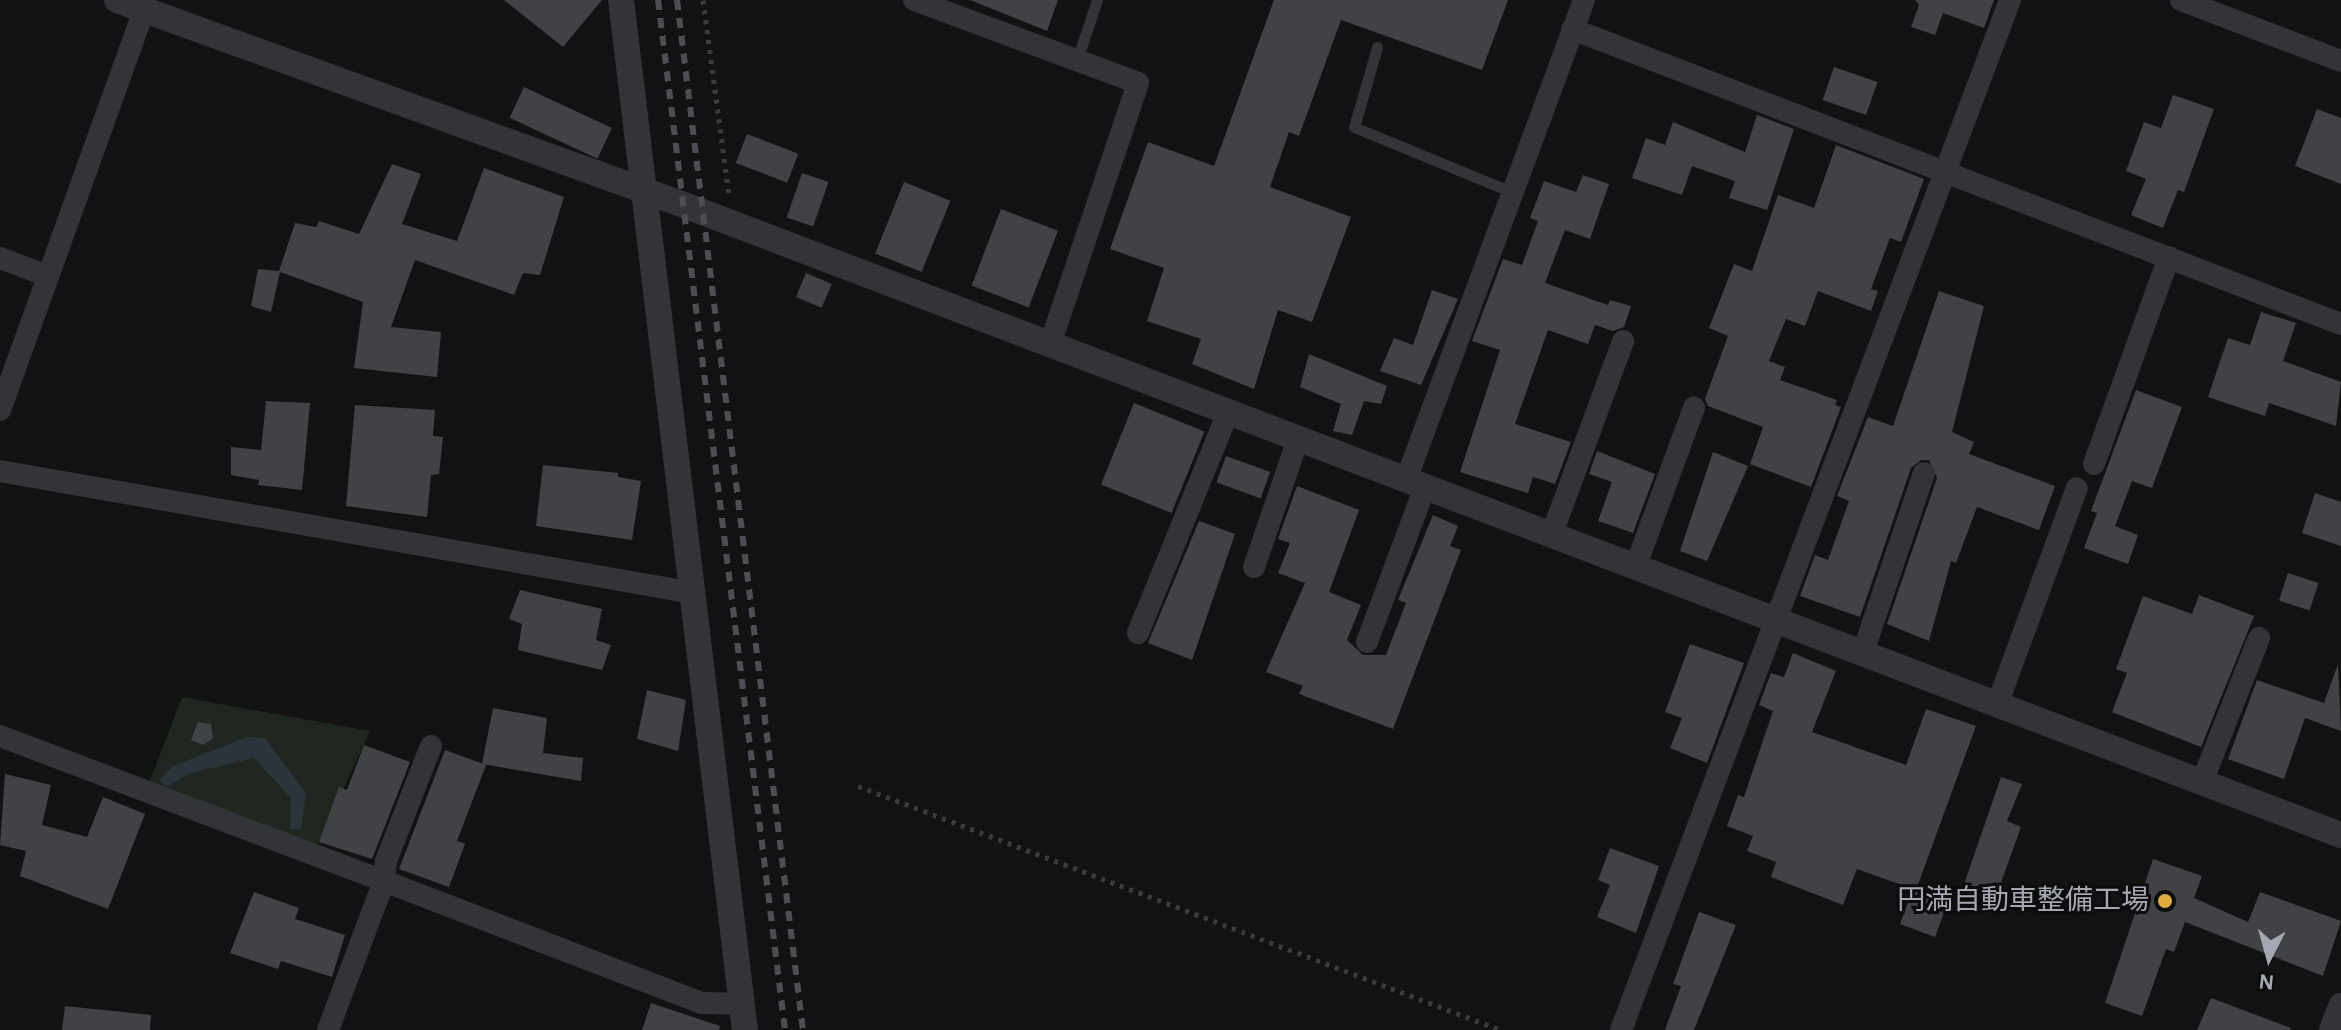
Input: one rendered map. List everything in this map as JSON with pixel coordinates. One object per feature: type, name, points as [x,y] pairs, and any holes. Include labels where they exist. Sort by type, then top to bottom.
[{"type":"street","points":[[117,0],[733,225],[2341,835]]},
{"type":"street","points":[[0,736],[743,1017],[621,0]]},
{"type":"street","points":[[914,0],[1138,83],[1050,345]]},
{"type":"street","points":[[1367,642],[1509,191],[1584,0]]},
{"type":"street","points":[[1621,1030],[1778,623],[2010,0]]},
{"type":"street","points":[[2181,0],[2341,61]]},
{"type":"street","points":[[0,410],[144,10]]},
{"type":"street","points":[[1572,29],[2341,324]]},
{"type":"street","points":[[2094,464],[2169,257]]},
{"type":"street","points":[[0,258],[48,276]]},
{"type":"street","points":[[1551,536],[1623,341]]},
{"type":"street","points":[[1635,568],[1694,408]]},
{"type":"street","points":[[1138,633],[1228,413]]},
{"type":"street","points":[[1254,567],[1298,439]]},
{"type":"street","points":[[0,471],[694,593]]},
{"type":"street","points":[[1862,655],[1924,473]]},
{"type":"street","points":[[1997,705],[2077,488]]},
{"type":"street","points":[[2202,782],[2259,638]]},
{"type":"street","points":[[328,1030],[384,881],[386,861],[431,746]]},
{"type":"street","points":[[2332,1030],[2341,1006]]},
{"type":"lane","points":[[1077,60],[1097,0]]},
{"type":"lane","points":[[1377,47],[1354,127],[1509,191]]},
{"type":"path","points":[[703,0],[733,225]]},
{"type":"path","points":[[858,786],[1501,1030]]},
{"type":"shaded area","points":[[182,697],[370,731],[318,845],[149,783]]},
{"type":"shaded area","points":[[247,737],[265,738],[306,793],[301,829],[290,829],[291,798],[254,758],[191,773],[167,786],[159,781],[173,766]]},
{"type":"building","points":[[504,0],[602,0],[563,47]]},
{"type":"building","points":[[970,0],[1058,0],[1047,31]]},
{"type":"building","points":[[1274,0],[1508,0],[1482,70],[1341,20],[1299,136],[1289,132],[1270,187],[1351,217],[1312,322],[1278,310],[1254,389],[1192,364],[1201,339],[1147,321],[1164,268],[1110,249],[1148,142],[1214,166]]},
{"type":"building","points":[[1915,0],[1994,0],[1984,28],[1943,13],[1935,35],[1911,27],[1919,5]]},
{"type":"building","points":[[1834,67],[1877,82],[1866,115],[1823,100]]},
{"type":"building","points":[[524,87],[612,128],[598,159],[510,118]]},
{"type":"building","points":[[2173,95],[2214,109],[2184,192],[2178,190],[2163,228],[2131,215],[2146,179],[2126,171],[2144,122],[2161,128]]},
{"type":"building","points":[[2317,109],[2341,118],[2341,184],[2295,166]]},
{"type":"building","points":[[1757,115],[1794,129],[1767,210],[1729,198],[1735,181],[1692,166],[1682,195],[1632,178],[1646,138],[1665,145],[1673,122],[1745,152]]},
{"type":"building","points":[[747,134],[798,154],[787,183],[736,163]]},
{"type":"building","points":[[1836,145],[1924,179],[1901,242],[1890,238],[1871,289],[1878,291],[1871,311],[1818,291],[1805,326],[1786,319],[1769,361],[1785,367],[1780,380],[1837,400],[1835,405],[1841,407],[1811,487],[1750,464],[1763,427],[1708,406],[1705,399],[1728,336],[1709,328],[1734,264],[1752,271],[1778,195],[1814,208]]},
{"type":"building","points":[[392,164],[421,174],[402,224],[457,241],[484,168],[564,197],[540,275],[523,273],[514,295],[415,260],[391,327],[441,332],[437,377],[354,368],[363,302],[280,272],[271,312],[251,306],[258,269],[279,271],[295,223],[316,227],[319,221],[359,234]]},
{"type":"building","points":[[802,173],[828,182],[813,227],[787,217]]},
{"type":"building","points":[[1583,175],[1609,184],[1590,239],[1565,230],[1545,283],[1608,305],[1610,300],[1631,306],[1624,327],[1613,331],[1595,325],[1588,344],[1548,330],[1515,424],[1571,442],[1555,484],[1533,477],[1528,493],[1460,472],[1500,350],[1472,341],[1503,259],[1522,265],[1538,221],[1530,218],[1544,181],[1576,192]]},
{"type":"building","points":[[904,182],[950,201],[922,272],[875,253]]},
{"type":"building","points":[[1001,209],[1058,231],[1029,307],[972,286]]},
{"type":"building","points":[[806,273],[832,284],[822,308],[796,297]]},
{"type":"building","points":[[1432,290],[1458,299],[1421,385],[1380,371],[1394,338],[1413,345]]},
{"type":"building","points":[[1939,291],[1984,306],[1952,432],[1974,442],[1969,454],[2055,486],[2039,530],[1977,507],[1956,563],[1951,561],[1929,641],[1887,624],[1937,478],[1929,460],[1921,460],[1911,468],[1860,617],[1800,596],[1815,555],[1828,560],[1849,501],[1837,496],[1868,417],[1893,426]]},
{"type":"building","points":[[2261,312],[2296,323],[2283,361],[2341,382],[2336,426],[2269,403],[2265,416],[2208,397],[2228,338],[2250,345]]},
{"type":"building","points":[[1309,354],[1387,386],[1381,404],[1364,401],[1352,435],[1333,431],[1341,404],[1300,387]]},
{"type":"building","points":[[2136,390],[2182,407],[2152,488],[2132,481],[2115,526],[2138,535],[2128,564],[2084,548],[2097,513],[2091,511]]},
{"type":"building","points":[[266,401],[310,403],[302,490],[258,485],[259,480],[231,475],[231,447],[261,450]]},
{"type":"building","points":[[1134,403],[1204,431],[1172,513],[1101,485]]},
{"type":"building","points":[[355,405],[435,410],[433,436],[443,437],[439,474],[431,475],[427,517],[346,506]]},
{"type":"building","points":[[1597,451],[1655,474],[1633,533],[1598,521],[1612,482],[1589,474]]},
{"type":"building","points":[[1713,452],[1748,466],[1707,561],[1680,551]]},
{"type":"building","points":[[1226,456],[1270,472],[1261,498],[1216,482]]},
{"type":"building","points":[[543,465],[618,473],[618,477],[641,481],[632,540],[536,526]]},
{"type":"building","points":[[1297,486],[1359,510],[1329,592],[1361,605],[1347,640],[1363,655],[1386,655],[1406,603],[1398,600],[1433,515],[1458,526],[1450,546],[1461,550],[1393,729],[1299,694],[1303,686],[1266,672],[1305,583],[1278,573],[1290,543],[1278,539]]},
{"type":"building","points":[[2315,493],[2341,502],[2341,546],[2302,533]]},
{"type":"building","points":[[1199,521],[1235,534],[1192,660],[1148,643]]},
{"type":"building","points":[[2288,573],[2318,583],[2309,610],[2279,601]]},
{"type":"building","points":[[520,590],[602,609],[596,640],[611,645],[602,670],[518,650],[522,624],[509,619]]},
{"type":"building","points":[[2199,595],[2254,616],[2201,747],[2112,712],[2127,673],[2116,669],[2143,596],[2192,614]]},
{"type":"building","points":[[1690,644],[1744,663],[1707,763],[1670,748],[1682,718],[1665,712]]},
{"type":"building","points":[[1793,653],[1836,671],[1812,732],[1906,765],[1926,709],[1976,726],[1916,890],[1948,902],[1935,937],[1900,924],[1913,889],[1857,869],[1843,905],[1771,877],[1776,862],[1747,851],[1753,836],[1727,826],[1738,795],[1744,797],[1773,711],[1759,705],[1771,673],[1784,677]]},
{"type":"building","points":[[2338,664],[2341,731],[2305,718],[2284,779],[2228,759],[2257,680],[2324,703]]},
{"type":"building","points":[[647,690],[686,700],[678,751],[637,739]]},
{"type":"building","points":[[493,708],[547,718],[543,753],[583,758],[581,781],[482,764]]},
{"type":"building","points":[[198,722],[211,724],[213,738],[203,745],[191,740]]},
{"type":"building","points":[[364,745],[410,762],[372,859],[319,842],[339,787],[347,790]]},
{"type":"building","points":[[445,750],[486,765],[457,841],[465,844],[449,887],[399,869]]},
{"type":"building","points":[[5,774],[51,785],[42,825],[87,837],[103,797],[145,814],[108,909],[20,876],[26,851],[0,845]]},
{"type":"building","points":[[2001,777],[2022,784],[2007,821],[2021,827],[1995,899],[1963,887]]},
{"type":"building","points":[[1610,848],[1659,866],[1636,933],[1597,917],[1610,885],[1598,880]]},
{"type":"building","points":[[2153,859],[2202,876],[2194,898],[2248,922],[2260,892],[2341,921],[2323,976],[2185,922],[2174,952],[2166,949],[2142,1016],[2105,1003]]},
{"type":"building","points":[[254,892],[299,908],[295,919],[345,935],[332,977],[281,961],[278,969],[230,953]]},
{"type":"building","points":[[1699,912],[1736,925],[1694,1030],[1665,1030],[1681,986],[1673,984]]},
{"type":"building","points":[[2211,998],[2291,1028],[2197,1030]]},
{"type":"building","points":[[651,1003],[720,1026],[719,1030],[642,1030]]},
{"type":"building","points":[[65,1006],[151,1015],[150,1030],[62,1030]]},
{"type":"railway","points":[[658,0],[785,1030]]},
{"type":"railway","points":[[677,0],[803,1030]]},
{"type":"place","name":"円満自動車整備工場","points":[[2165,901]]}]
